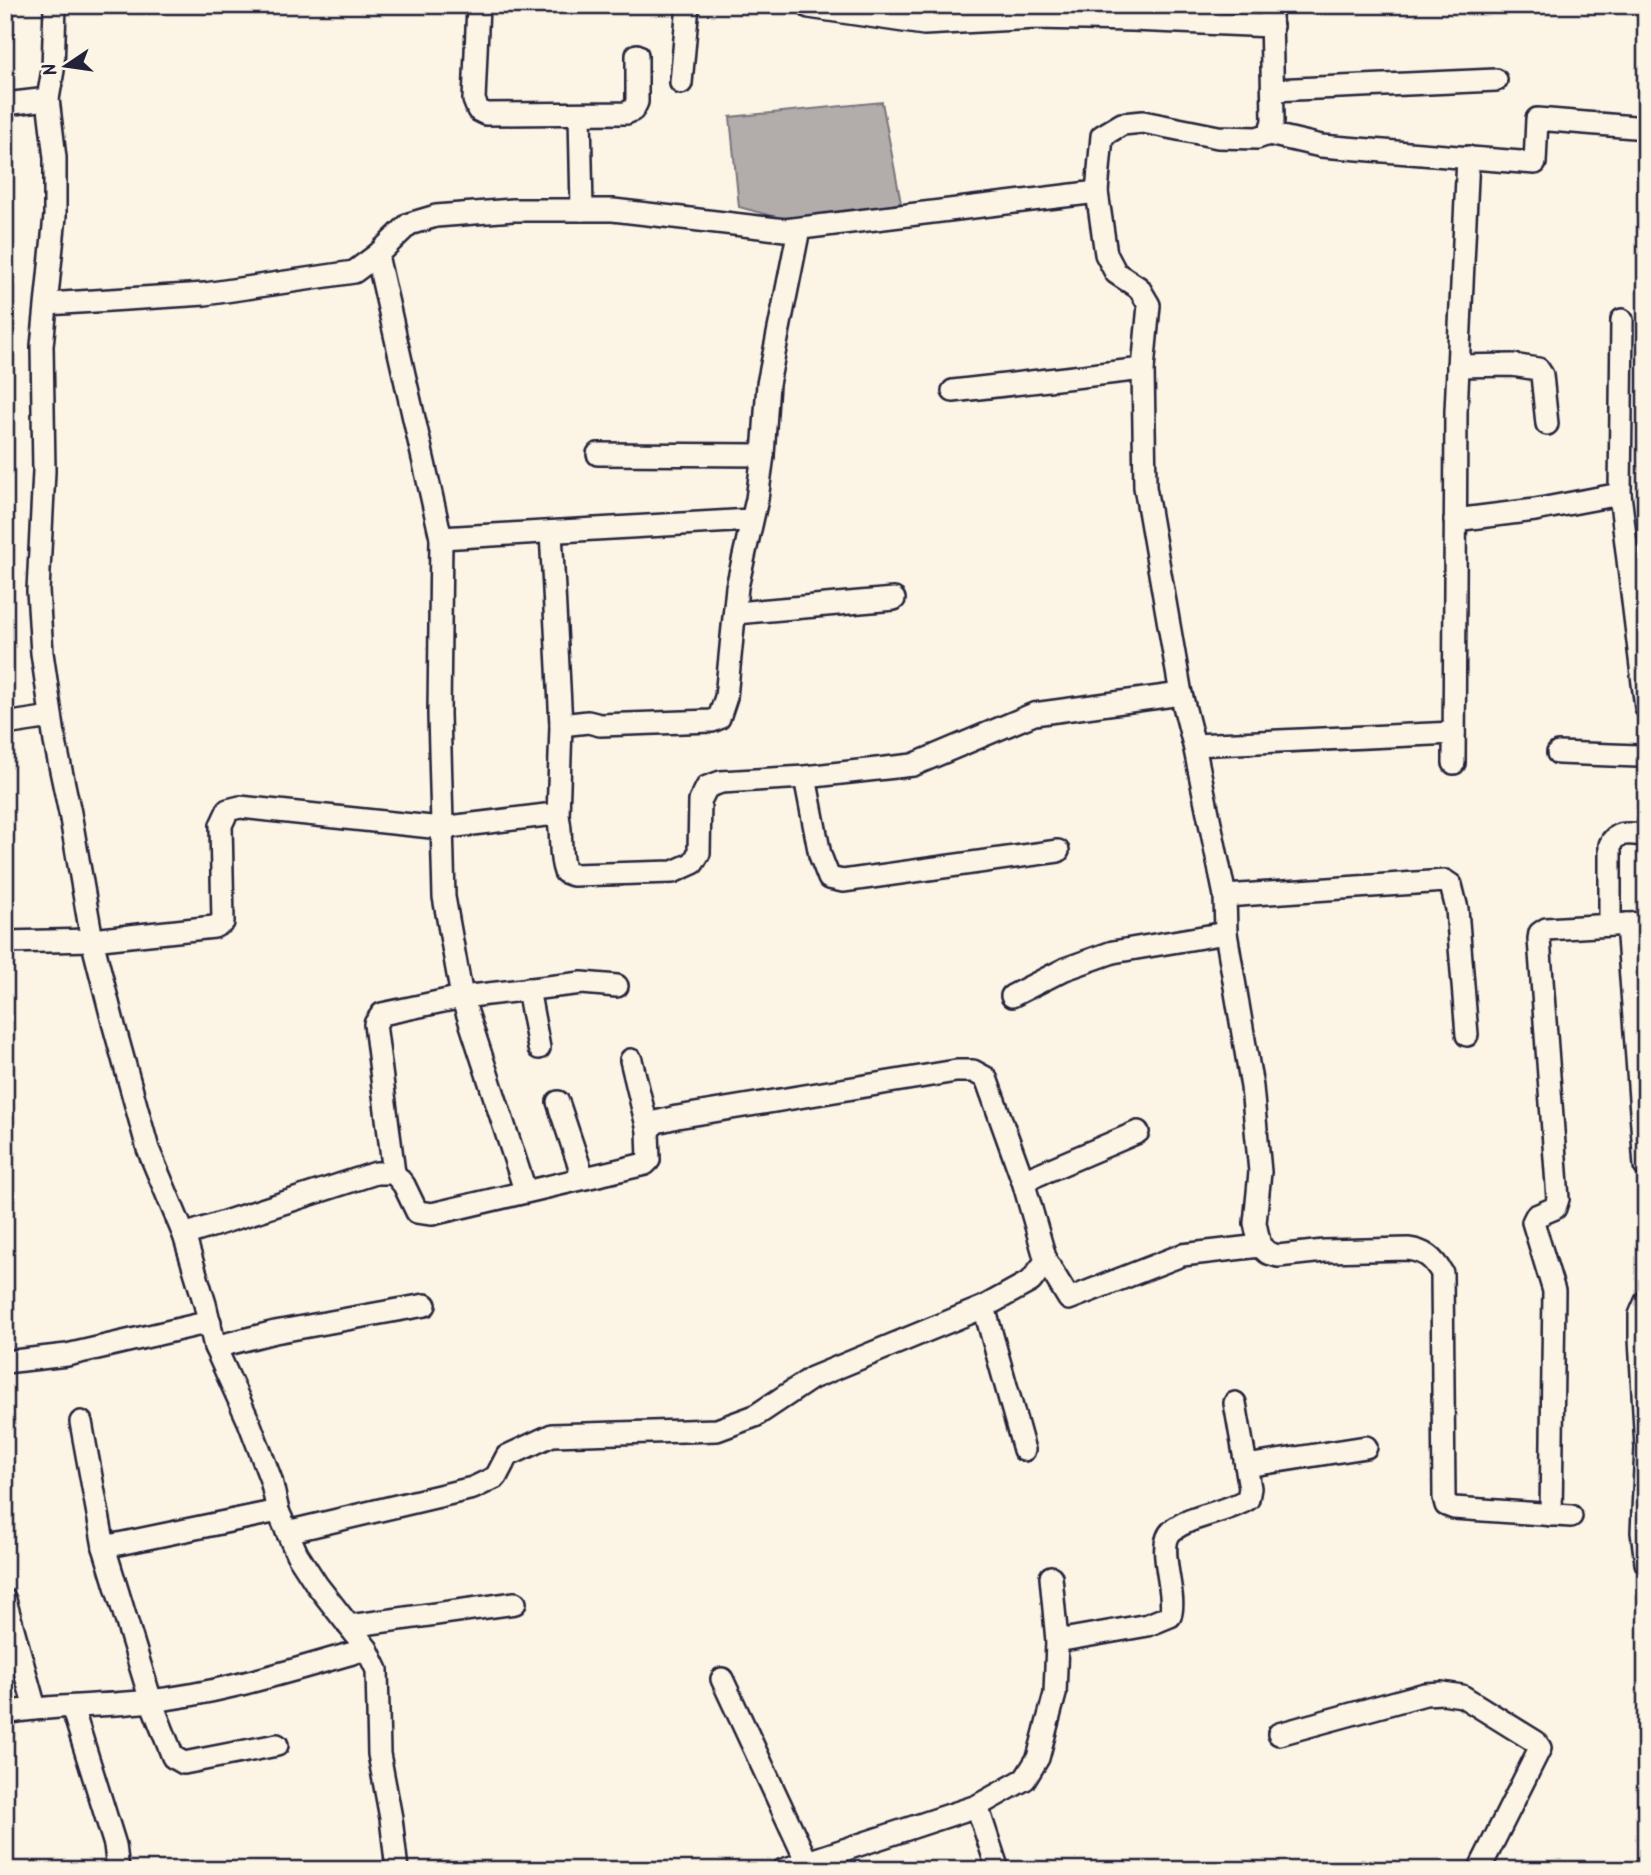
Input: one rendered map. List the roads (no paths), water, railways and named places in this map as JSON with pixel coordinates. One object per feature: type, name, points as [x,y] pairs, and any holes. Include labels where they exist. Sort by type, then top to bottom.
[{"type":"street","points":[[55,5],[53,69],[48,99],[55,158],[55,216],[42,346],[44,471],[38,591],[40,642],[51,717],[92,940],[148,1149],[184,1235],[215,1347],[271,1480],[278,1511],[287,1532],[317,1585],[367,1649],[377,1670],[379,1754],[393,1830],[397,1870]]},
{"type":"street","points":[[478,5],[474,100],[478,110],[486,114],[626,113],[633,110],[636,102],[638,55]]},
{"type":"street","points":[[681,83],[688,5]]},
{"type":"street","points":[[809,7],[924,24],[1036,19],[1132,20],[1272,16],[1273,121],[1269,134]]},
{"type":"street","points":[[1273,90],[1496,80]]},
{"type":"street","points":[[5,104],[48,99]]},
{"type":"street","points":[[580,114],[582,210]]},
{"type":"street","points":[[1628,924],[1546,929],[1540,933],[1539,939],[1558,1199],[1556,1208],[1536,1216],[1532,1222],[1554,1292],[1561,1516],[1454,1508],[1446,1505],[1444,1497],[1442,1273],[1434,1259],[1419,1250],[1408,1249],[1324,1251],[1278,1256],[1268,1253],[1260,1246],[1255,1223],[1259,1172],[1252,1087],[1226,933],[1224,896],[1181,694],[1145,487],[1143,369],[1149,305],[1139,288],[1116,273],[1106,254],[1097,192],[1102,136],[1122,124],[1143,122],[1218,137],[1257,138],[1269,134],[1321,146],[1535,163],[1537,119],[1646,128]]},
{"type":"street","points":[[1454,763],[1458,366],[1468,157]]},
{"type":"street","points":[[47,304],[205,295],[354,272],[377,255],[409,224],[436,216],[513,210],[613,210],[785,230],[1097,192]]},
{"type":"street","points":[[561,725],[588,722],[600,725],[712,721],[719,718],[726,697],[737,587],[757,499],[768,384],[799,229]]},
{"type":"street","points":[[377,255],[441,538],[441,828],[444,897],[462,997],[525,1190]]},
{"type":"street","points":[[1622,320],[1620,494],[1646,708]]},
{"type":"street","points":[[1458,366],[1512,365],[1538,369],[1542,375],[1547,424]]},
{"type":"street","points":[[953,391],[1143,369]]},
{"type":"street","points":[[598,454],[763,455]]},
{"type":"street","points":[[1455,520],[1535,510],[1620,494]]},
{"type":"street","points":[[441,538],[751,520]]},
{"type":"street","points":[[551,532],[561,725],[558,817],[562,863],[565,872],[573,875],[673,872],[694,863],[699,853],[700,801],[707,787],[721,782],[805,777],[913,765],[1034,714],[1181,694]]},
{"type":"street","points":[[736,613],[894,599]]},
{"type":"street","points":[[5,724],[51,717]]},
{"type":"street","points":[[1194,745],[1454,733]]},
{"type":"street","points":[[1558,753],[1646,755]]},
{"type":"street","points":[[805,777],[820,855],[829,878],[843,881],[1058,851]]},
{"type":"street","points":[[5,942],[92,940],[214,927],[223,922],[221,825],[228,810],[240,807],[441,828],[546,815],[558,817]]},
{"type":"street","points":[[1645,1166],[1628,924],[1610,845],[1613,838],[1619,834],[1646,835]]},
{"type":"street","points":[[1224,896],[1445,881],[1451,885],[1457,909],[1467,1035]]},
{"type":"street","points":[[1012,996],[1065,969],[1113,952],[1226,933]]},
{"type":"street","points":[[617,986],[582,983],[528,989],[462,997],[382,1014],[375,1024],[394,1173],[404,1185],[417,1212],[432,1214],[525,1190],[645,1164],[649,1160],[648,1130],[631,1060]]},
{"type":"street","points":[[528,989],[539,1048]]},
{"type":"street","points":[[648,1130],[656,1122],[677,1116],[956,1071],[973,1071],[986,1078],[1023,1181],[1046,1261],[1069,1299],[1182,1255],[1260,1246]]},
{"type":"street","points":[[558,1102],[583,1177]]},
{"type":"street","points":[[1023,1181],[1138,1132]]},
{"type":"street","points":[[184,1235],[376,1173],[394,1173]]},
{"type":"street","points":[[287,1532],[472,1488],[496,1477],[507,1456],[552,1435],[717,1430],[755,1416],[812,1378],[984,1307],[1031,1281],[1046,1261]]},
{"type":"street","points":[[1646,1301],[1640,1315],[1640,1338],[1646,1448],[1642,1532],[1646,1563]]},
{"type":"street","points":[[215,1347],[275,1332],[425,1305]]},
{"type":"street","points":[[984,1307],[1024,1450]]},
{"type":"street","points":[[5,1362],[67,1355],[210,1322]]},
{"type":"street","points":[[1057,1641],[1147,1625],[1170,1616],[1173,1608],[1166,1555],[1171,1531],[1237,1506],[1248,1499],[1250,1488],[1235,1403]]},
{"type":"street","points":[[81,1422],[104,1547],[150,1701],[173,1757],[184,1763],[277,1745]]},
{"type":"street","points":[[1246,1466],[1366,1447]]},
{"type":"street","points":[[104,1547],[278,1511]]},
{"type":"street","points":[[783,1870],[976,1806],[1025,1779],[1038,1758],[1055,1694],[1057,1641],[1051,1577]]},
{"type":"street","points":[[5,1600],[35,1708]]},
{"type":"street","points":[[349,1626],[515,1603]]},
{"type":"street","points":[[5,1713],[35,1708],[150,1701],[257,1680],[367,1649]]},
{"type":"street","points":[[722,1679],[807,1862]]},
{"type":"street","points":[[1279,1734],[1425,1694],[1441,1693],[1462,1696],[1536,1742],[1540,1748],[1479,1870]]},
{"type":"street","points":[[72,1707],[115,1845],[118,1870]]},
{"type":"street","points":[[976,1806],[998,1870]]}]
